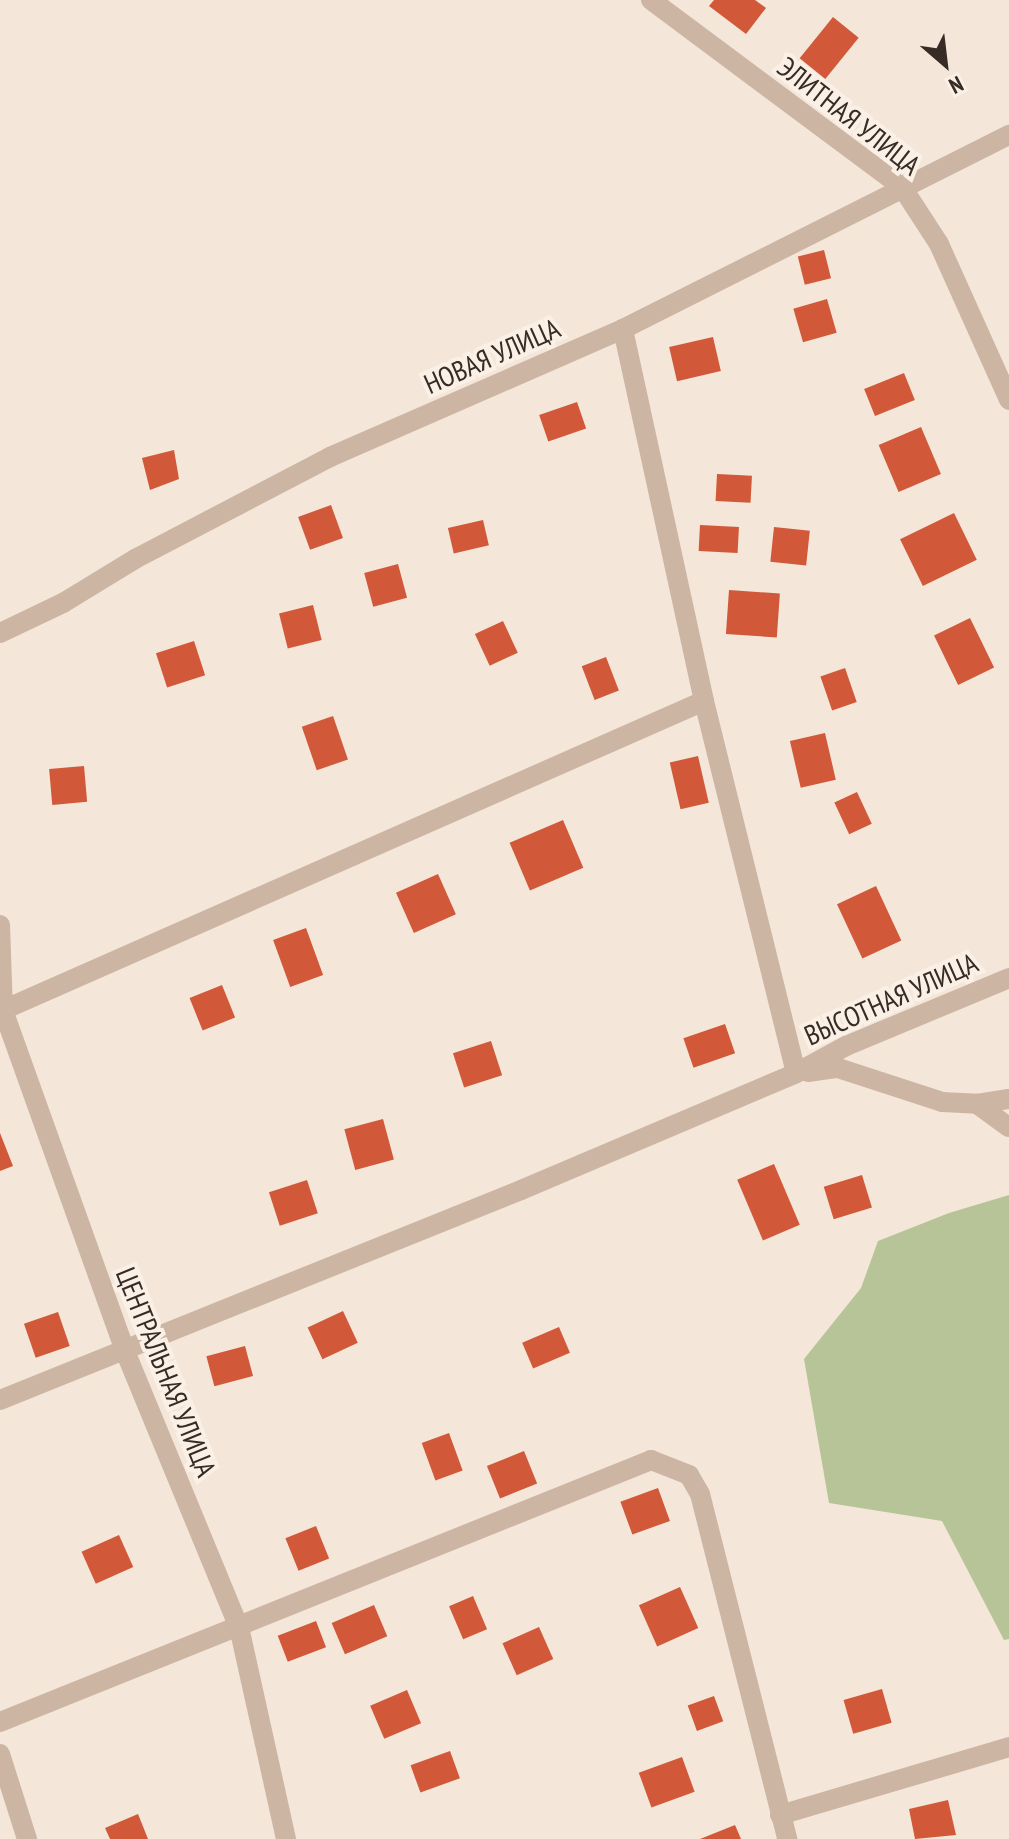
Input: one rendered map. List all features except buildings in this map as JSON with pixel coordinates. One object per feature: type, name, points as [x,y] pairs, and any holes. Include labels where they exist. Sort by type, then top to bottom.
[{"type":"street","name":"ЭЛИТНАЯ УЛИЦА","points":[[651,0],[902,187],[939,244],[1009,400]]},
{"type":"street","name":"НОВАЯ УЛИЦА","points":[[0,633],[63,603],[135,559],[330,457],[623,329],[1009,135]]},
{"type":"street","points":[[623,329],[704,701],[796,1073]]},
{"type":"street","points":[[3,1010],[704,701]]},
{"type":"street","name":"ЦЕНТРАЛЬНАЯ УЛИЦА","points":[[0,925],[3,1010],[125,1351],[239,1627],[286,1839]]},
{"type":"street","name":"ВЫСОТНАЯ УЛИЦА","points":[[796,1073],[846,1046],[1009,978]]},
{"type":"street","points":[[0,1400],[521,1190],[796,1073],[838,1068],[942,1102],[977,1104],[1009,1099]]},
{"type":"street","points":[[977,1104],[1009,1127]]},
{"type":"street","points":[[0,1722],[651,1460],[689,1475],[700,1494],[787,1839]]},
{"type":"street","points":[[780,1815],[1009,1747]]},
{"type":"street","points":[[0,1754],[27,1839]]},
{"type":"green space","points":[[1009,1195],[1009,1639],[1004,1640],[942,1521],[829,1503],[804,1359],[861,1288],[878,1241],[949,1213]]}]
